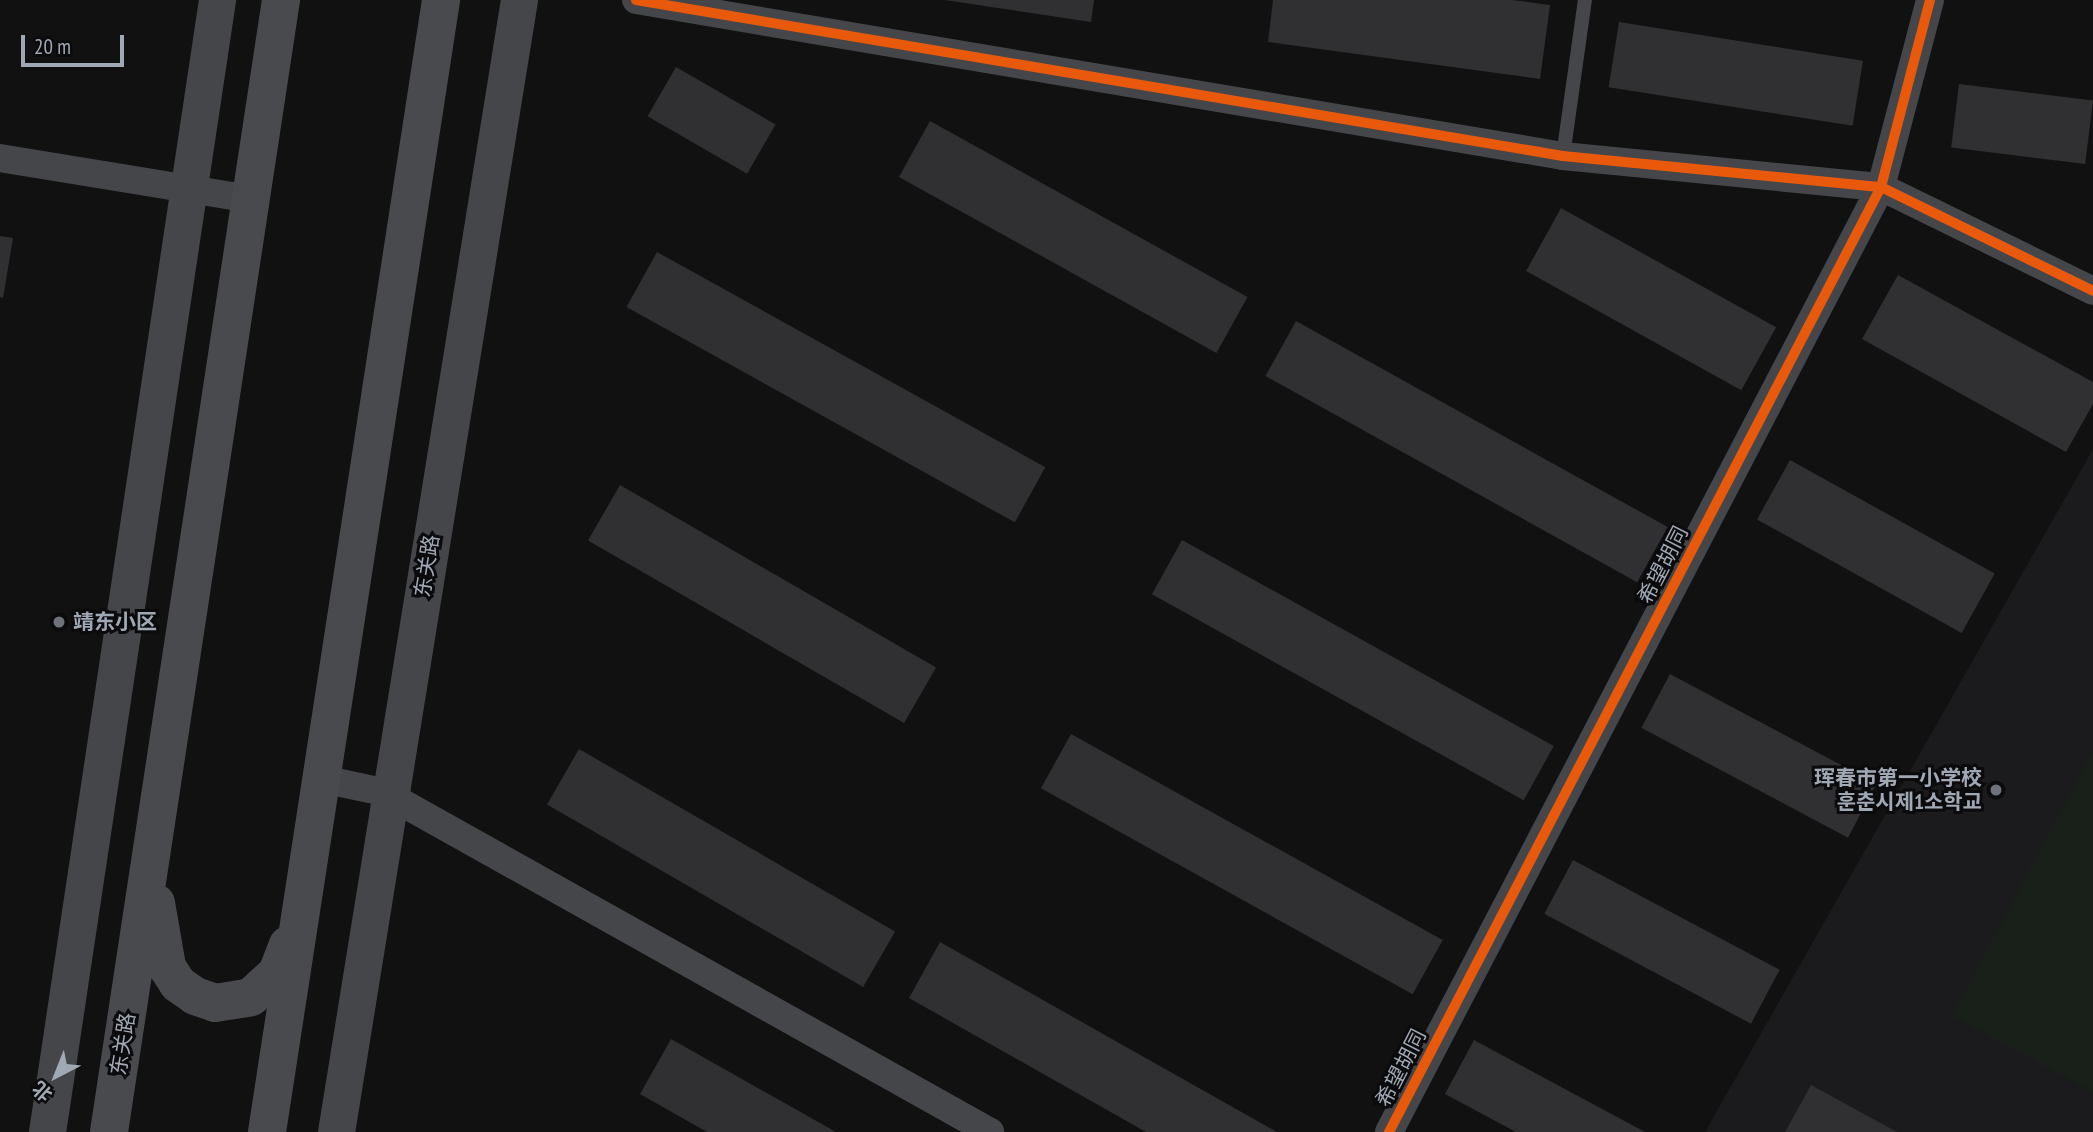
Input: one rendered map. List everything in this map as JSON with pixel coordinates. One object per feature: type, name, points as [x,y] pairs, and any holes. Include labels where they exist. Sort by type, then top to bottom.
[{"type":"main road","name":"东关路","points":[[109,1132],[281,0]]},
{"type":"main road","points":[[267,1132],[441,0]]},
{"type":"main road","points":[[152,855],[167,967],[178,984],[215,1003],[251,997],[266,987],[277,973],[304,902]]},
{"type":"street","points":[[47,1132],[217,0]]},
{"type":"street","name":"东关路","points":[[336,1132],[519,0]]},
{"type":"street","points":[[636,0],[1563,156],[1881,187],[2093,291]]},
{"type":"street","name":"希望胡同","points":[[1389,1132],[1881,187],[1930,0]]},
{"type":"street","points":[[0,158],[251,199]]},
{"type":"street","points":[[322,779],[390,796],[990,1132]]},
{"type":"lane","points":[[1563,156],[1585,0]]},
{"type":"shaded area","name":"珲春市第一小学校 훈춘시제1소학교","points":[[2093,449],[2093,1132],[1705,1132]]},
{"type":"shaded area","points":[[2093,751],[2093,1092],[1952,1016]]},
{"type":"building","points":[[945,0],[1094,0],[1091,22]]},
{"type":"building","points":[[1273,0],[1512,0],[1550,5],[1540,79],[1268,42]]},
{"type":"building","points":[[1619,22],[1863,61],[1853,126],[1609,87]]},
{"type":"building","points":[[676,67],[776,124],[747,174],[648,116]]},
{"type":"building","points":[[1959,84],[2093,100],[2085,164],[1951,148]]},
{"type":"building","points":[[930,121],[1247,297],[1216,353],[899,177]]},
{"type":"building","points":[[1561,208],[1776,327],[1741,390],[1526,271]]},
{"type":"building","points":[[0,236],[13,238],[3,298],[0,297]]},
{"type":"building","points":[[657,252],[1045,467],[1015,522],[626,307]]},
{"type":"building","points":[[1898,275],[2093,382],[2093,404],[2066,452],[1862,339]]},
{"type":"building","points":[[1296,321],[1668,527],[1637,582],[1265,376]]},
{"type":"building","points":[[1790,460],[1995,573],[1962,633],[1757,519]]},
{"type":"building","points":[[620,485],[936,668],[904,723],[588,540]]},
{"type":"building","points":[[1182,540],[1554,746],[1524,800],[1152,594]]},
{"type":"building","points":[[1670,674],[1877,784],[1848,838],[1641,728]]},
{"type":"building","points":[[1071,734],[1443,940],[1413,994],[1041,788]]},
{"type":"building","points":[[579,749],[895,932],[863,987],[547,804]]},
{"type":"building","points":[[1573,860],[1780,970],[1751,1024],[1544,914]]},
{"type":"building","points":[[940,942],[1277,1132],[1146,1132],[909,998]]},
{"type":"building","points":[[671,1039],[836,1132],[707,1132],[640,1094]]},
{"type":"building","points":[[1474,1040],[1645,1132],[1516,1132],[1445,1094]]},
{"type":"building","points":[[1811,1085],[1897,1132],[1785,1132]]},
{"type":"cycle path","points":[[636,0],[1563,156],[1881,187],[2093,291]]},
{"type":"cycle path","points":[[1389,1132],[1881,187],[1930,0]]},
{"type":"place","name":"靖东小区","points":[[59,622]]},
{"type":"place","name":"珲春市第一小学校 훈춘시제1소학교","points":[[1996,790]]}]
